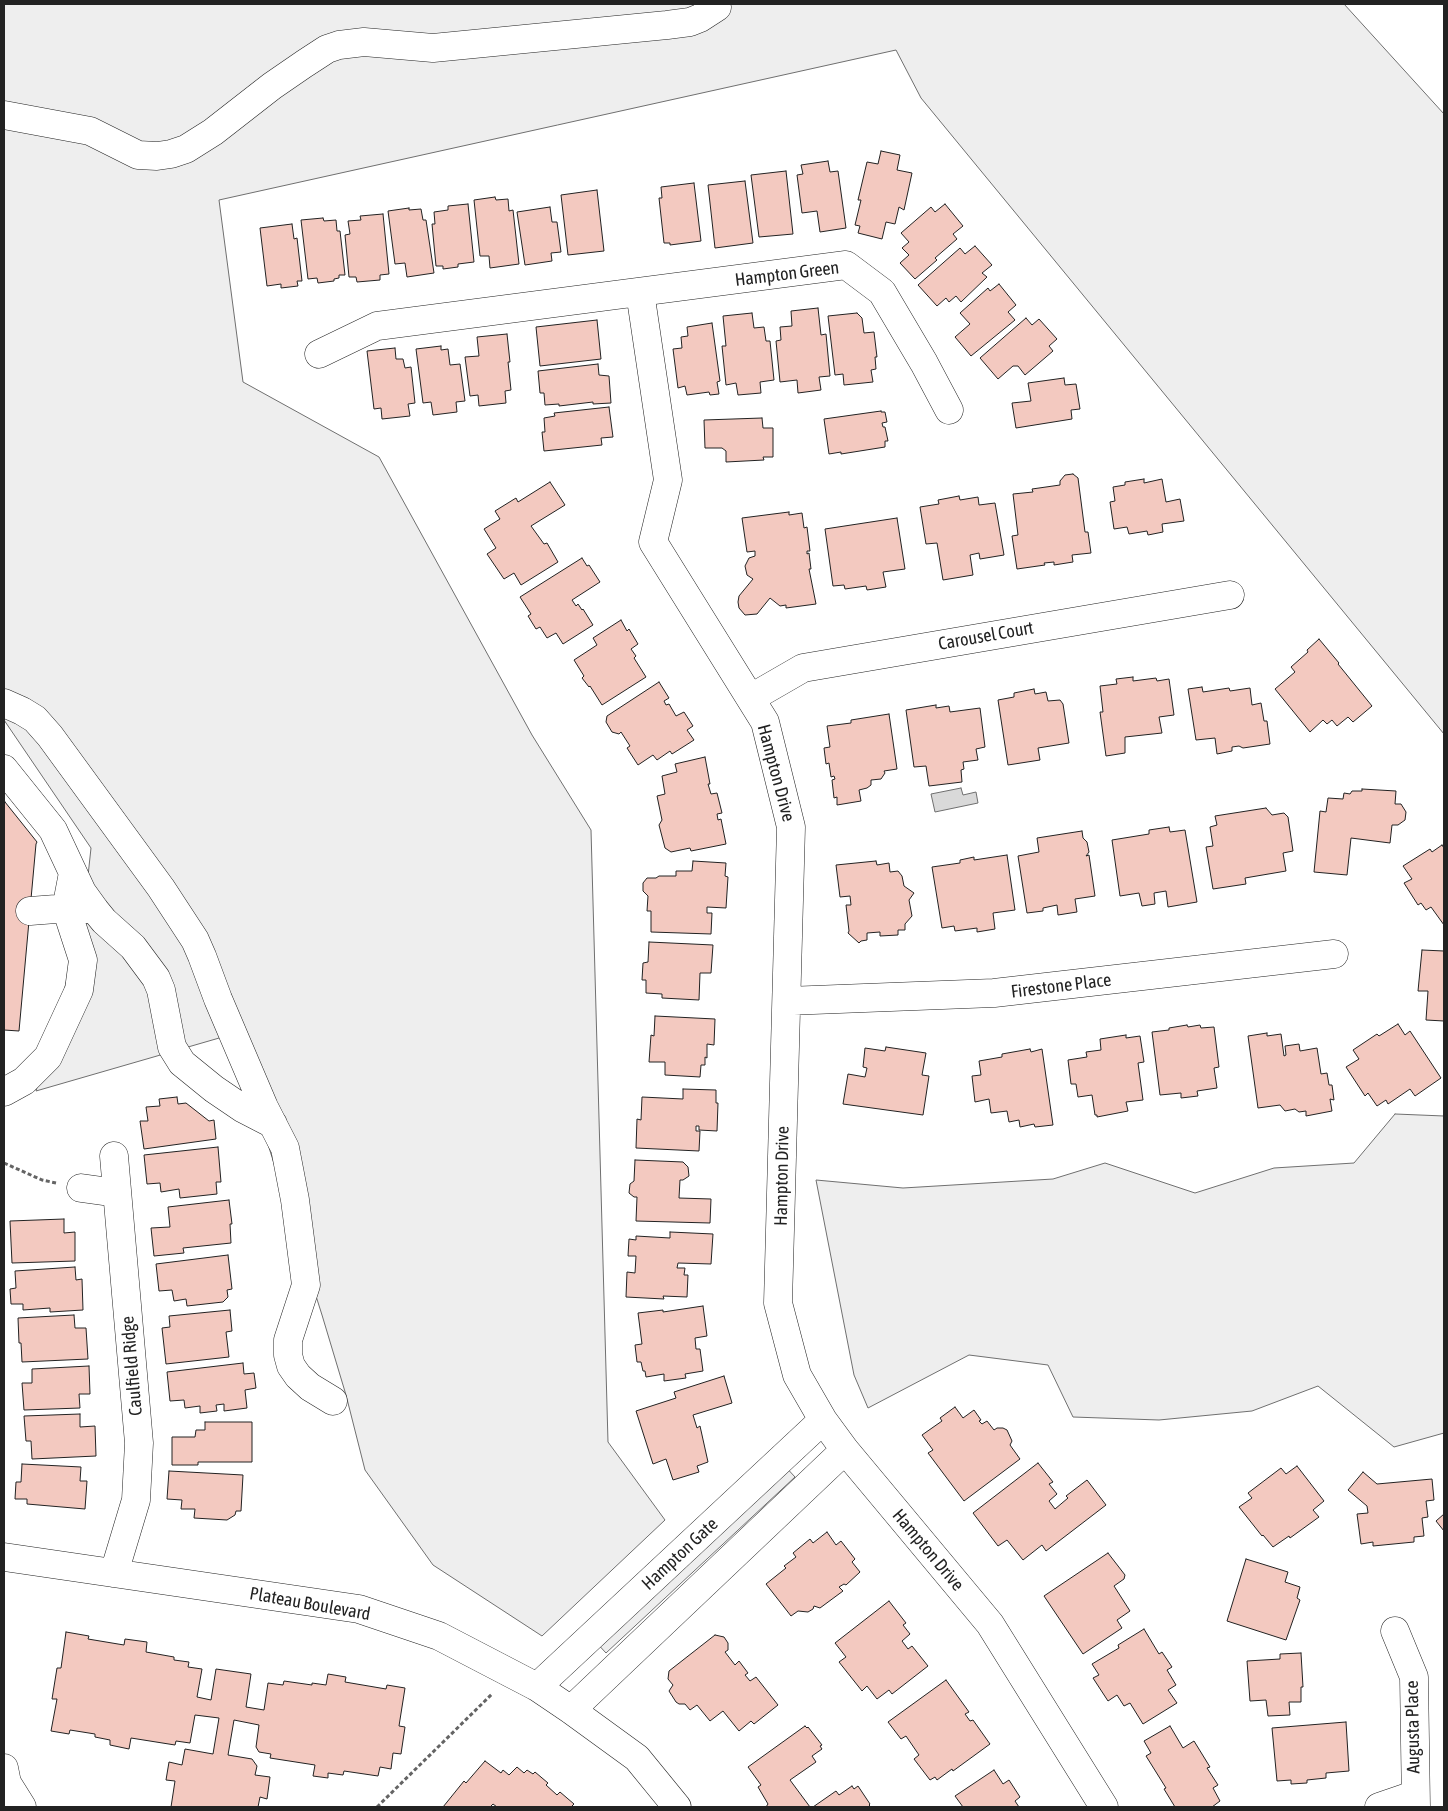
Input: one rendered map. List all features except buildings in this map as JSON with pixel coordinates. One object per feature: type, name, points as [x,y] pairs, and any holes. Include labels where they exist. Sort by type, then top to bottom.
[{"type":"street","points":[[4,115],[90,132],[138,155],[157,156],[186,149],[213,132],[296,70],[327,49],[339,45],[364,42],[433,48],[667,25],[695,20],[717,7]]},
{"type":"street","name":"Hampton Green","points":[[319,354],[377,326],[846,265],[882,292],[949,410]]},
{"type":"street","name":"Hampton Drive","points":[[640,292],[668,480],[653,542],[765,722],[791,827],[778,1303],[797,1375],[824,1420],[845,1450],[990,1624],[1104,1807]]},
{"type":"street","name":"Carousel Court","points":[[750,698],[803,668],[1230,595]]},
{"type":"street","points":[[4,703],[35,719],[50,736],[121,832],[195,940],[222,1008],[285,1148],[295,1200],[306,1285],[288,1340],[288,1355],[291,1366],[298,1376],[310,1387],[332,1401]]},
{"type":"street","points":[[4,769],[53,830],[82,892],[82,909],[70,920],[83,960],[79,990],[48,1057],[24,1082],[4,1092]]},
{"type":"street","points":[[30,911],[82,909],[104,921],[134,947],[156,978],[161,990],[172,1047],[182,1063],[214,1089],[242,1108],[273,1124]]},
{"type":"street","name":"Firestone Place","points":[[787,1001],[994,993],[1334,954]]},
{"type":"street","name":"Caulfield Ridge","points":[[114,1156],[139,1443],[136,1500],[114,1573]]},
{"type":"street","points":[[81,1188],[117,1193]]},
{"type":"street","name":"Hampton Gate","points":[[537,1687],[824,1420]]},
{"type":"street","points":[[572,1710],[845,1450]]},
{"type":"street","name":"Plateau Boulevard","points":[[4,1557],[359,1609],[439,1636],[537,1687],[572,1710],[637,1758],[677,1807]]},
{"type":"street","name":"Augusta Place","points":[[1378,1807],[1415,1801],[1414,1676],[1395,1631]]},
{"type":"street","points":[[4,1768],[7,1783],[22,1807]]},
{"type":"path","points":[[4,1163],[42,1180]]},
{"type":"path","points":[[377,1807],[492,1694]]},
{"type":"shaded area","points":[[4,4],[1344,4],[1444,114],[1444,734],[921,98],[896,50],[219,200],[243,382],[379,457],[532,735],[591,830],[608,1442],[665,1520],[542,1636],[433,1565],[365,1470],[346,1395],[322,1315],[233,1034],[36,1091],[83,922],[91,848],[4,720]]},
{"type":"shaded area","points":[[961,788],[963,795],[976,792],[978,803],[935,812],[931,794]]},
{"type":"shaded area","points":[[1395,1114],[1444,1116],[1444,1433],[1394,1447],[1318,1386],[1252,1411],[1159,1420],[1073,1417],[1048,1365],[969,1355],[868,1408],[854,1375],[816,1180],[903,1188],[1053,1179],[1105,1163],[1195,1193],[1274,1168],[1354,1163]]},
{"type":"shaded area","points":[[783,1464],[795,1477],[606,1653],[594,1640]]}]
